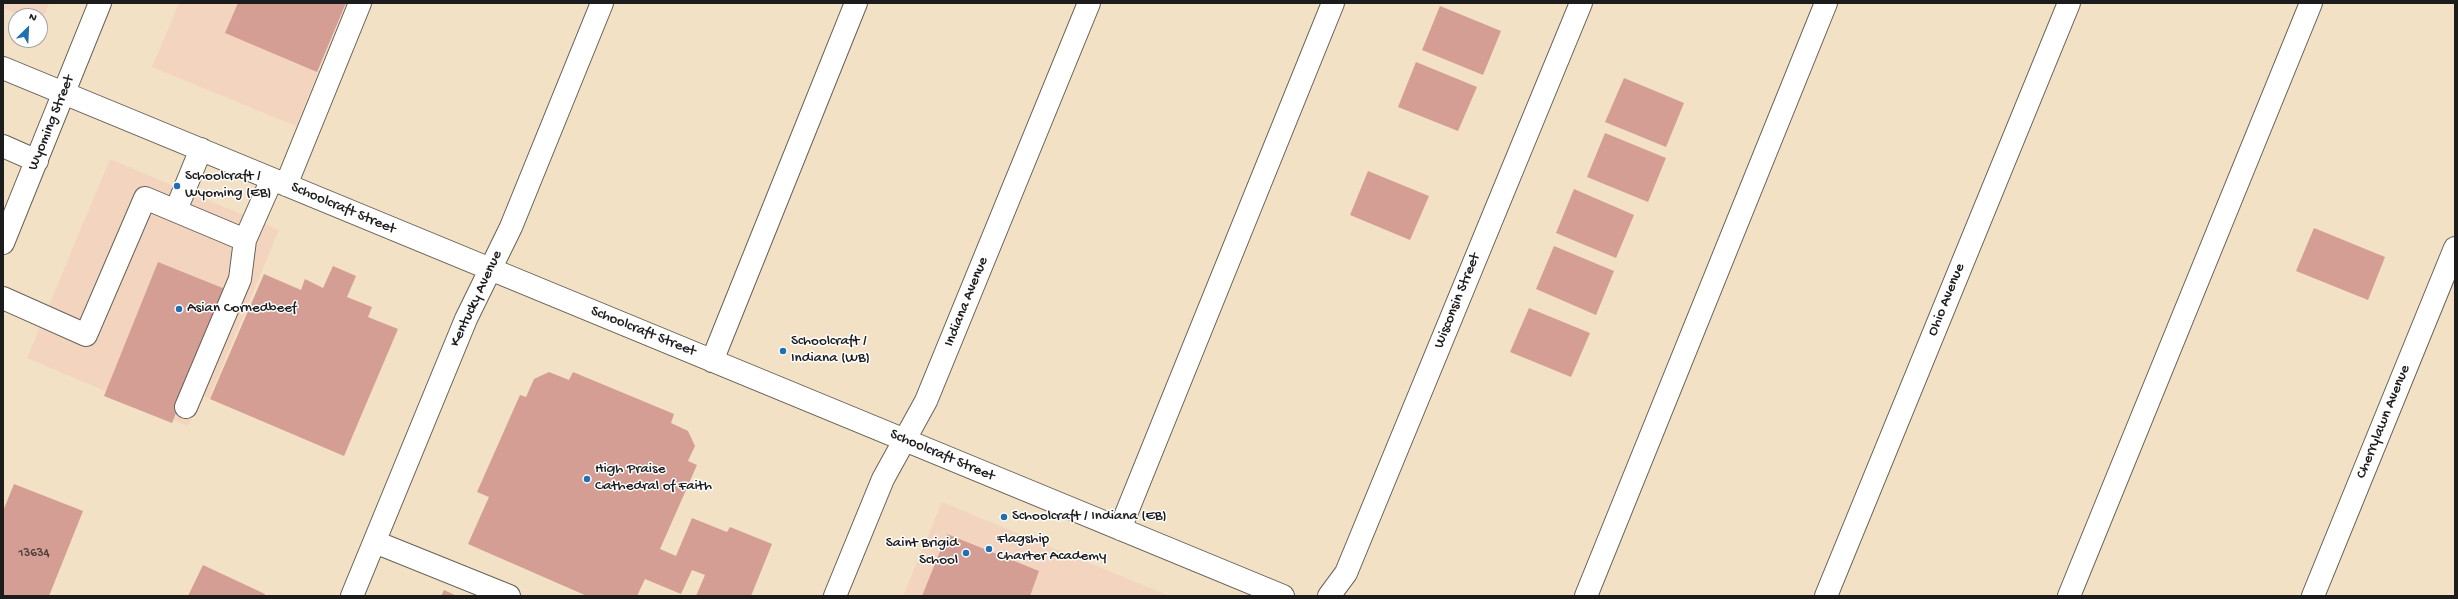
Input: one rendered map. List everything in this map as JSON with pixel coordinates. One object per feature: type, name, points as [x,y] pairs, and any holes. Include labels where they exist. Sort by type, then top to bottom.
[{"type":"street","name":"Wyoming Street","points":[[3,243],[100,3]]},
{"type":"street","points":[[186,407],[240,278],[245,240],[279,182],[360,3]]},
{"type":"street","name":"Kentucky Avenue","points":[[352,596],[466,319],[510,228],[602,3]]},
{"type":"street","points":[[712,361],[856,3]]},
{"type":"street","name":"Indiana Avenue","points":[[835,596],[883,479],[926,400],[1089,3]]},
{"type":"street","points":[[1120,529],[1333,3]]},
{"type":"street","name":"Wisconsin Street","points":[[1329,596],[1346,573],[1581,3]]},
{"type":"street","points":[[1586,596],[1826,3]]},
{"type":"street","name":"Ohio Avenue","points":[[1826,596],[2069,3]]},
{"type":"street","points":[[2069,596],[2311,3]]},
{"type":"street","name":"Schoolcraft Street","points":[[3,68],[1283,596]]},
{"type":"street","points":[[3,146],[37,160]]},
{"type":"street","points":[[176,210],[201,149]]},
{"type":"street","points":[[3,298],[86,335],[145,198],[245,240]]},
{"type":"street","name":"Cherrylawn Avenue","points":[[2313,596],[2455,248]]},
{"type":"street","points":[[375,542],[509,596]]},
{"type":"shaded area","points":[[3,3],[49,3],[47,8],[8,8],[8,10],[3,8]]},
{"type":"shaded area","points":[[179,3],[346,3],[296,126],[152,67]]},
{"type":"shaded area","points":[[110,159],[279,230],[209,398],[201,395],[188,426],[27,358]]},
{"type":"shaded area","name":"Flagship Charter Academy","points":[[942,502],[1169,596],[903,596]]},
{"type":"building","points":[[238,3],[346,3],[317,72],[225,33]]},
{"type":"building","points":[[1440,6],[1501,31],[1483,75],[1422,50]]},
{"type":"building","points":[[1416,62],[1477,87],[1458,131],[1398,107]]},
{"type":"building","points":[[1624,78],[1684,103],[1666,147],[1605,122]]},
{"type":"building","points":[[1605,133],[1666,158],[1648,202],[1587,177]]},
{"type":"building","points":[[1368,171],[1429,196],[1410,240],[1350,215]]},
{"type":"building","points":[[1574,189],[1634,215],[1616,258],[1556,233]]},
{"type":"building","points":[[2314,228],[2385,257],[2368,300],[2296,271]]},
{"type":"building","points":[[1554,246],[1614,271],[1596,315],[1536,289]]},
{"type":"building","points":[[158,262],[225,289],[172,423],[104,396]]},
{"type":"building","points":[[333,266],[356,276],[347,297],[372,307],[368,317],[398,329],[344,456],[210,399],[264,274],[301,290],[305,279],[323,288]]},
{"type":"building","points":[[1529,308],[1590,333],[1571,377],[1510,352]]},
{"type":"building","name":"High Praise Cathedral of Faith","points":[[549,372],[569,380],[573,372],[674,414],[671,423],[688,431],[695,446],[688,461],[697,465],[660,549],[676,556],[692,518],[727,532],[730,527],[772,544],[751,596],[696,596],[705,575],[692,570],[681,594],[645,579],[637,596],[587,596],[468,544],[489,497],[477,492],[520,395],[526,397],[534,379]]},
{"type":"building","points":[[14,484],[83,511],[49,596],[3,596],[3,511]]},
{"type":"building","name":"Saint Brigid School","points":[[947,534],[1039,571],[1030,596],[922,596]]},
{"type":"building","points":[[203,565],[265,594],[264,596],[188,596]]},
{"type":"building","points":[[444,590],[457,596],[441,596]]},
{"type":"place","name":"Schoolcraft / Wyoming (EB)","points":[[177,186]]},
{"type":"place","name":"Asian Cornedbeef","points":[[179,309]]},
{"type":"place","name":"Schoolcraft / Indiana (WB)","points":[[783,351]]},
{"type":"place","name":"High Praise Cathedral of Faith","points":[[587,479]]},
{"type":"place","name":"Schoolcraft / Indiana (EB)","points":[[1004,517]]},
{"type":"place","name":"Flagship Charter Academy","points":[[989,549]]},
{"type":"place","name":"Saint Brigid School","points":[[966,553]]}]
